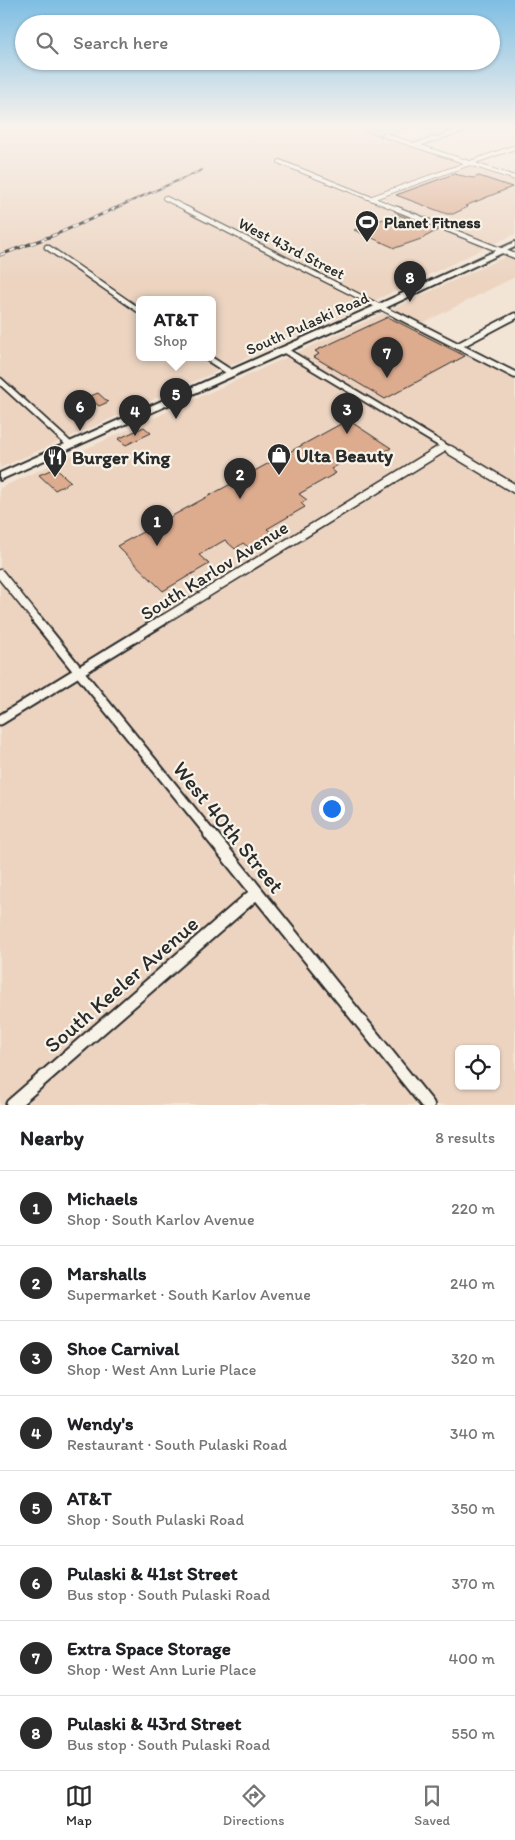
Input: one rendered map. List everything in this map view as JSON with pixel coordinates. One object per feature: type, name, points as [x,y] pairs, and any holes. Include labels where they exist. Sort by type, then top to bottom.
[{"type":"main road","name":"South Pulaski Road","points":[[0,477],[380,307],[515,244]]},
{"type":"street","points":[[317,177],[515,256]]},
{"type":"street","points":[[372,198],[434,177]]},
{"type":"street","name":"West 43rd Street","points":[[165,198],[515,375]]},
{"type":"street","points":[[47,247],[136,308]]},
{"type":"street","points":[[458,346],[515,316]]},
{"type":"street","points":[[284,350],[515,489]]},
{"type":"street","points":[[213,361],[231,373]]},
{"type":"street","points":[[0,380],[70,445]]},
{"type":"street","name":"South Karlov Avenue","points":[[0,720],[445,447]]},
{"type":"street","name":"West 40th Street","points":[[0,574],[428,1105]]},
{"type":"street","name":"South Keeler Avenue","points":[[12,1105],[256,893]]},
{"type":"shaded area","points":[[0,177],[502,177],[515,181],[515,234],[494,244],[378,197],[370,200],[485,248],[374,301],[289,258],[282,260],[368,304],[0,468]]},
{"type":"shaded area","points":[[507,256],[515,259],[515,277],[421,324],[392,309]]},
{"type":"shaded area","points":[[384,313],[515,379],[515,1105],[0,1105],[0,488]]},
{"type":"building","points":[[447,177],[481,177],[512,187],[465,206],[468,207],[453,214],[447,214],[396,195]]},
{"type":"building","points":[[397,214],[438,230],[421,239],[395,248],[354,230]]},
{"type":"building","points":[[388,317],[465,356],[385,399],[314,357],[319,354],[315,351]]},
{"type":"building","points":[[98,393],[108,402],[99,406],[88,397]]},
{"type":"building","points":[[348,420],[391,448],[369,460],[365,458],[359,462],[350,458],[331,469],[336,473],[299,494],[307,500],[301,503],[305,507],[267,529],[276,536],[253,551],[243,543],[235,549],[225,540],[199,555],[209,564],[163,591],[117,546]]},
{"type":"building","points":[[144,427],[151,433],[126,445],[118,439]]},
{"type":"building","name":"Burger King","points":[[55,468],[71,482],[55,490],[39,475]]},
{"type":"railway","points":[[111,210],[187,177]]},
{"type":"railway","points":[[0,255],[57,234],[114,209]]},
{"type":"place","name":"Planet Fitness","points":[[367,243]]},
{"type":"place","name":"Pulaski & 43rd Street","points":[[410,302]]},
{"type":"place","name":"Extra Space Storage","points":[[387,378]]},
{"type":"place","name":"AT&T","points":[[176,419]]},
{"type":"place","name":"Pulaski & 41st Street","points":[[80,431]]},
{"type":"place","name":"Shoe Carnival","points":[[347,434]]},
{"type":"place","name":"Wendy's","points":[[135,436]]},
{"type":"place","name":"Ulta Beauty","points":[[279,476]]},
{"type":"place","name":"Burger King","points":[[55,478]]},
{"type":"place","name":"Marshalls","points":[[240,499]]},
{"type":"place","name":"Michaels","points":[[157,546]]}]
